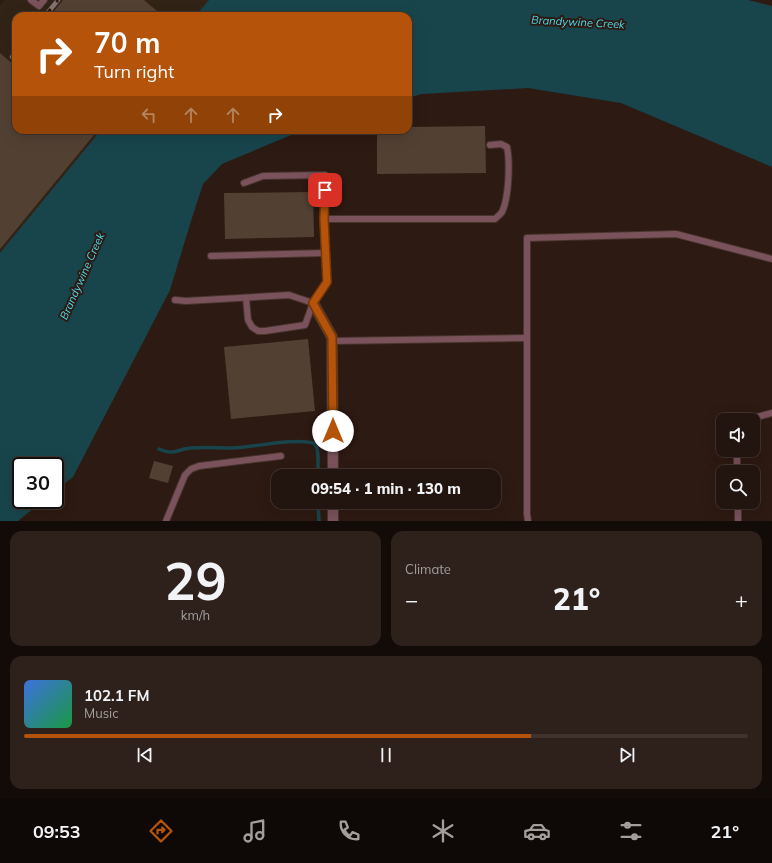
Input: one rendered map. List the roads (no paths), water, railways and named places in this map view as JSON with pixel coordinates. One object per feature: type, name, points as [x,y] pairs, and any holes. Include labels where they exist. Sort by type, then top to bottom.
[{"type":"street","points":[[313,303],[332,337],[333,469]]},
{"type":"street","points":[[333,509],[333,521]]},
{"type":"lane","points":[[31,0],[39,6],[44,0]]},
{"type":"lane","points":[[324,219],[495,219],[501,214],[506,198],[509,155],[507,147],[501,144],[490,144]]},
{"type":"lane","points":[[244,183],[263,176],[325,175],[324,219],[327,282],[313,303],[305,325],[258,331],[252,327],[248,320],[246,298]]},
{"type":"lane","points":[[528,521],[527,238],[676,234],[772,258]]},
{"type":"lane","points":[[211,256],[325,253]]},
{"type":"lane","points":[[175,300],[186,301],[289,295],[313,303]]},
{"type":"lane","points":[[332,341],[527,338]]},
{"type":"lane","points":[[760,416],[772,413]]},
{"type":"lane","points":[[166,521],[185,475],[190,469],[200,466],[281,456]]},
{"type":"lane","points":[[738,509],[738,521]]},
{"type":"water","name":"Brandywine Creek","points":[[209,0],[748,0],[772,6],[772,167],[621,103],[528,88],[422,94],[412,97],[412,12],[198,12]]},
{"type":"water","name":"Brandywine Creek","points":[[98,134],[293,134],[222,164],[203,184],[170,290],[73,477],[64,484],[64,457],[12,457],[12,509],[33,509],[18,521],[0,521],[0,253]]},
{"type":"waterway","points":[[159,449],[173,452],[191,448],[232,448],[284,442],[314,443],[317,448],[318,469]]},
{"type":"waterway","points":[[318,509],[319,521]]},
{"type":"railway","points":[[48,12],[58,0]]}]
